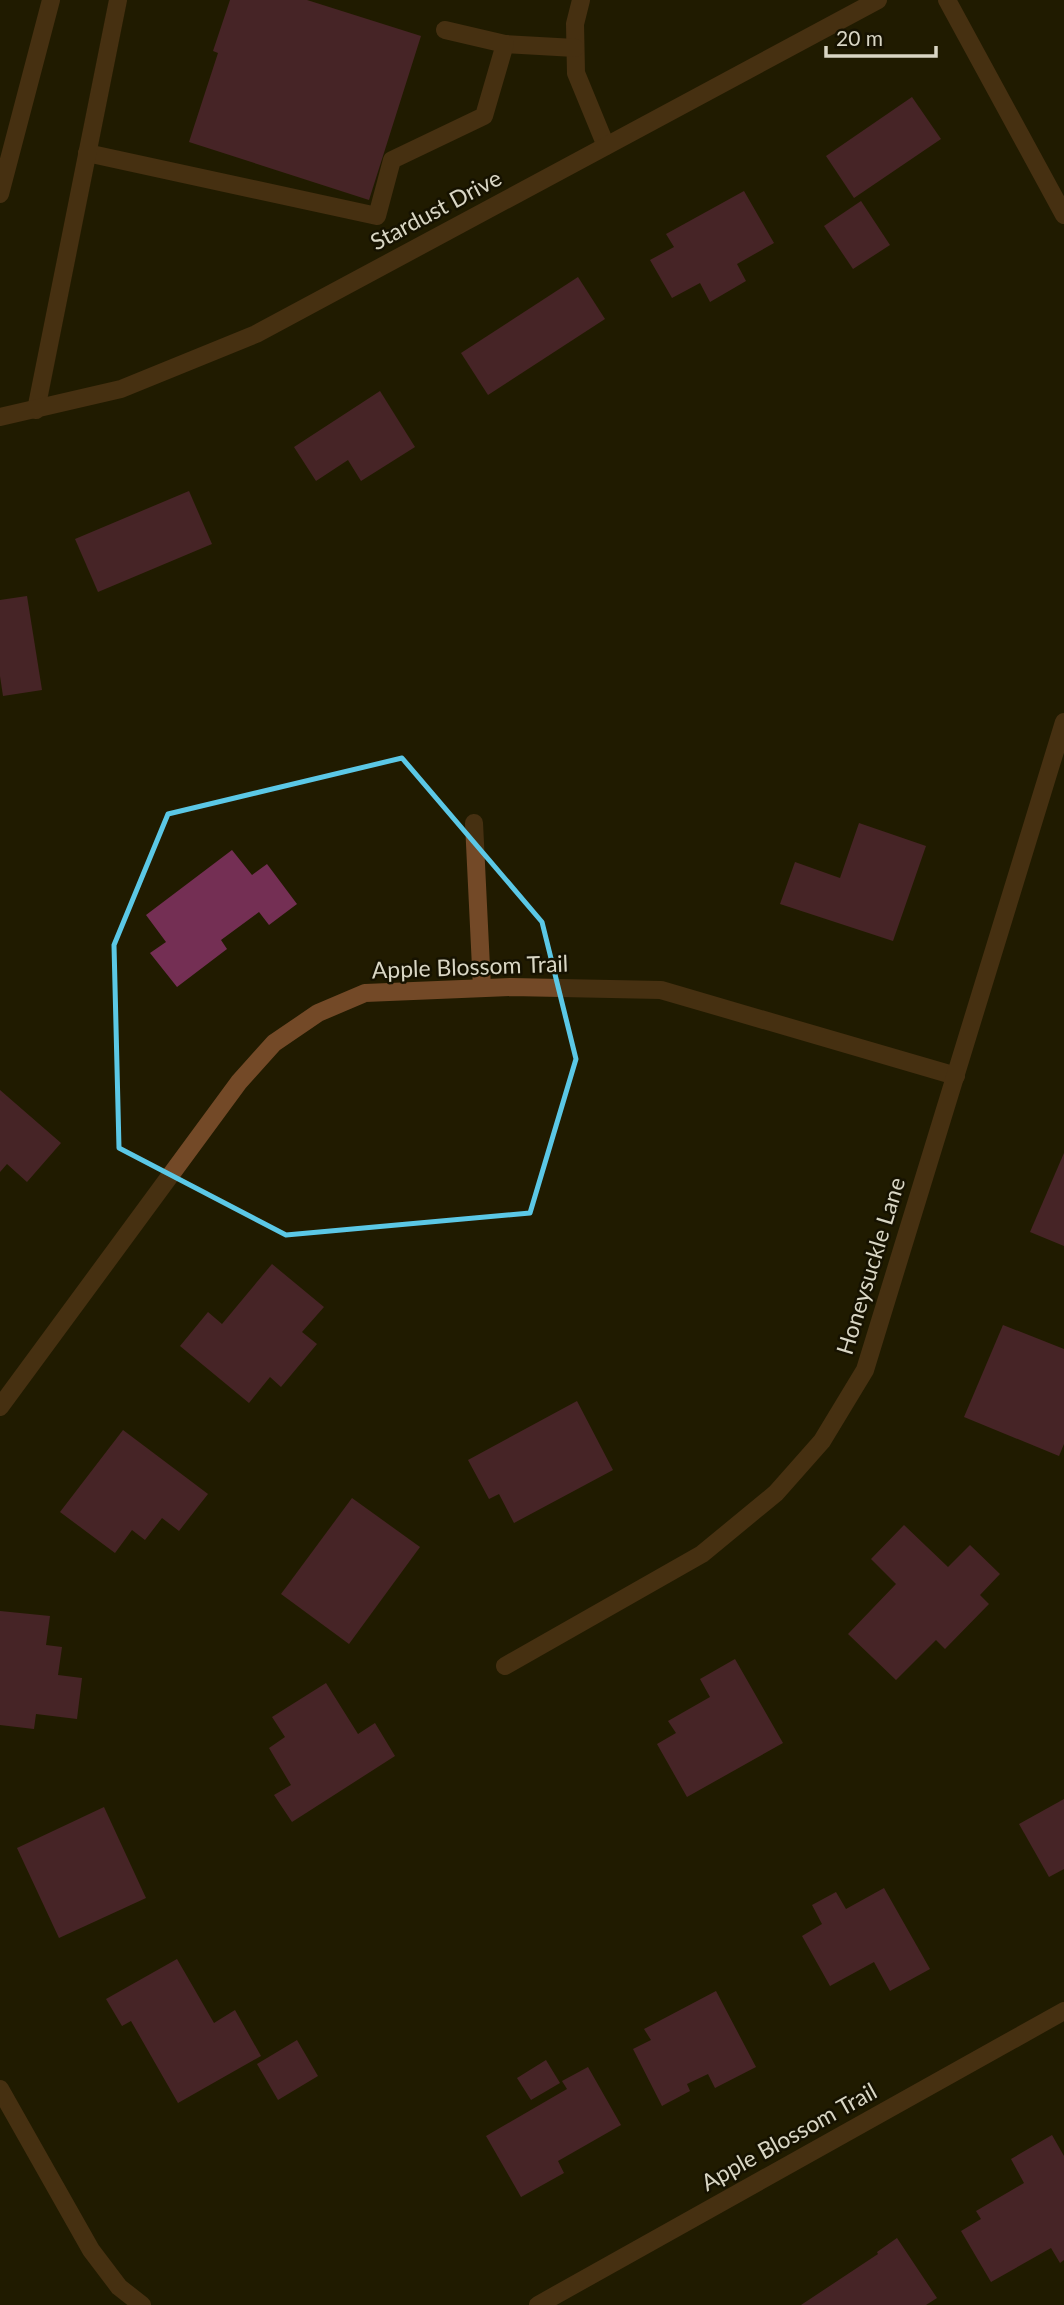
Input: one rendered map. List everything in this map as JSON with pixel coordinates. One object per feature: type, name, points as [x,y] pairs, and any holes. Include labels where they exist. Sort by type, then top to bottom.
[{"type":"street","points":[[0,194],[51,0]]},
{"type":"street","points":[[36,410],[118,0]]},
{"type":"street","points":[[582,0],[575,24],[576,73],[606,146]]},
{"type":"street","name":"Stardust Drive","points":[[0,417],[121,388],[256,334],[878,0]]},
{"type":"street","points":[[947,0],[1064,215]]},
{"type":"street","points":[[445,30],[505,44],[575,48]]},
{"type":"street","points":[[88,153],[377,216],[392,160],[484,116],[505,44]]},
{"type":"street","name":"Honeysuckle Lane","points":[[505,1666],[702,1554],[776,1493],[822,1441],[866,1370],[1064,722]]},
{"type":"street","points":[[474,823],[482,988]]},
{"type":"street","name":"Apple Blossom Trail","points":[[0,1407],[239,1082],[274,1043],[317,1013],[365,993],[482,988],[661,990],[956,1076]]},
{"type":"street","name":"Apple Blossom Trail","points":[[538,2305],[1064,2011]]},
{"type":"street","points":[[0,2089],[91,2250],[120,2287],[142,2305]]},
{"type":"highlighted area","points":[[402,758],[542,922],[576,1059],[530,1213],[286,1235],[119,1148],[114,945],[168,814]]},
{"type":"building","points":[[230,0],[307,0],[421,36],[369,200],[189,142],[218,53],[213,51]]},
{"type":"building","points":[[912,97],[941,139],[854,198],[826,156]]},
{"type":"building","points":[[744,191],[774,243],[737,264],[746,281],[710,302],[700,283],[672,298],[650,260],[674,247],[666,234]]},
{"type":"building","points":[[861,201],[890,245],[853,269],[824,226]]},
{"type":"building","points":[[578,277],[605,319],[488,395],[461,353]]},
{"type":"building","points":[[380,391],[415,447],[361,481],[348,460],[316,481],[294,447]]},
{"type":"building","points":[[189,491],[212,544],[98,592],[75,539]]},
{"type":"building","points":[[27,596],[42,690],[3,696],[0,676],[0,600]]},
{"type":"building","points":[[859,823],[926,846],[893,941],[780,904],[795,862],[840,878]]},
{"type":"building","points":[[232,850],[252,875],[267,864],[297,904],[269,925],[259,912],[221,940],[227,949],[177,987],[150,953],[166,942],[146,915]]},
{"type":"building","points":[[0,1090],[61,1143],[27,1182],[7,1164],[0,1172]]},
{"type":"building","points":[[1064,1153],[1064,1246],[1030,1232]]},
{"type":"building","points":[[272,1264],[324,1307],[302,1332],[317,1344],[281,1387],[270,1377],[249,1403],[180,1346],[208,1312],[222,1324]]},
{"type":"building","points":[[1003,1325],[1064,1349],[1064,1444],[1059,1456],[964,1417]]},
{"type":"building","points":[[577,1401],[613,1470],[514,1523],[499,1494],[489,1499],[468,1460]]},
{"type":"building","points":[[123,1430],[208,1494],[179,1531],[162,1518],[145,1540],[132,1530],[115,1553],[60,1512]]},
{"type":"building","points":[[352,1498],[420,1547],[349,1644],[281,1594]]},
{"type":"building","points":[[904,1525],[948,1567],[970,1545],[1000,1574],[980,1595],[989,1604],[945,1649],[936,1640],[896,1680],[848,1634],[896,1584],[871,1559]]},
{"type":"building","points":[[0,1611],[50,1616],[46,1645],[62,1647],[58,1675],[82,1678],[77,1719],[36,1714],[34,1729],[0,1725]]},
{"type":"building","points":[[735,1659],[783,1743],[687,1797],[657,1744],[676,1733],[668,1721],[710,1697],[700,1679]]},
{"type":"building","points":[[326,1683],[358,1734],[375,1723],[395,1756],[292,1822],[274,1795],[291,1785],[269,1748],[285,1737],[272,1717]]},
{"type":"building","points":[[1064,1799],[1064,1869],[1049,1877],[1019,1824]]},
{"type":"building","points":[[104,1807],[146,1898],[59,1938],[17,1848]]},
{"type":"building","points":[[884,1888],[930,1969],[890,1991],[874,1962],[830,1986],[802,1936],[822,1924],[812,1905],[836,1892],[846,1909]]},
{"type":"building","points":[[177,1959],[214,2023],[235,2010],[261,2056],[178,2103],[131,2021],[122,2026],[106,1999]]},
{"type":"building","points":[[716,1991],[756,2067],[715,2088],[708,2074],[687,2084],[690,2091],[662,2106],[633,2049],[651,2040],[644,2029]]},
{"type":"building","points":[[297,2040],[318,2076],[278,2100],[257,2064]]},
{"type":"building","points":[[546,2060],[560,2083],[531,2100],[517,2078]]},
{"type":"building","points":[[588,2067],[621,2125],[558,2161],[564,2173],[521,2197],[486,2136],[567,2089],[562,2081]]},
{"type":"building","points":[[1052,2135],[1064,2156],[1064,2260],[1060,2263],[1051,2248],[991,2282],[961,2231],[981,2219],[976,2211],[1024,2183],[1011,2159]]},
{"type":"building","points":[[897,2238],[937,2298],[926,2305],[801,2305],[878,2254],[877,2252]]}]
